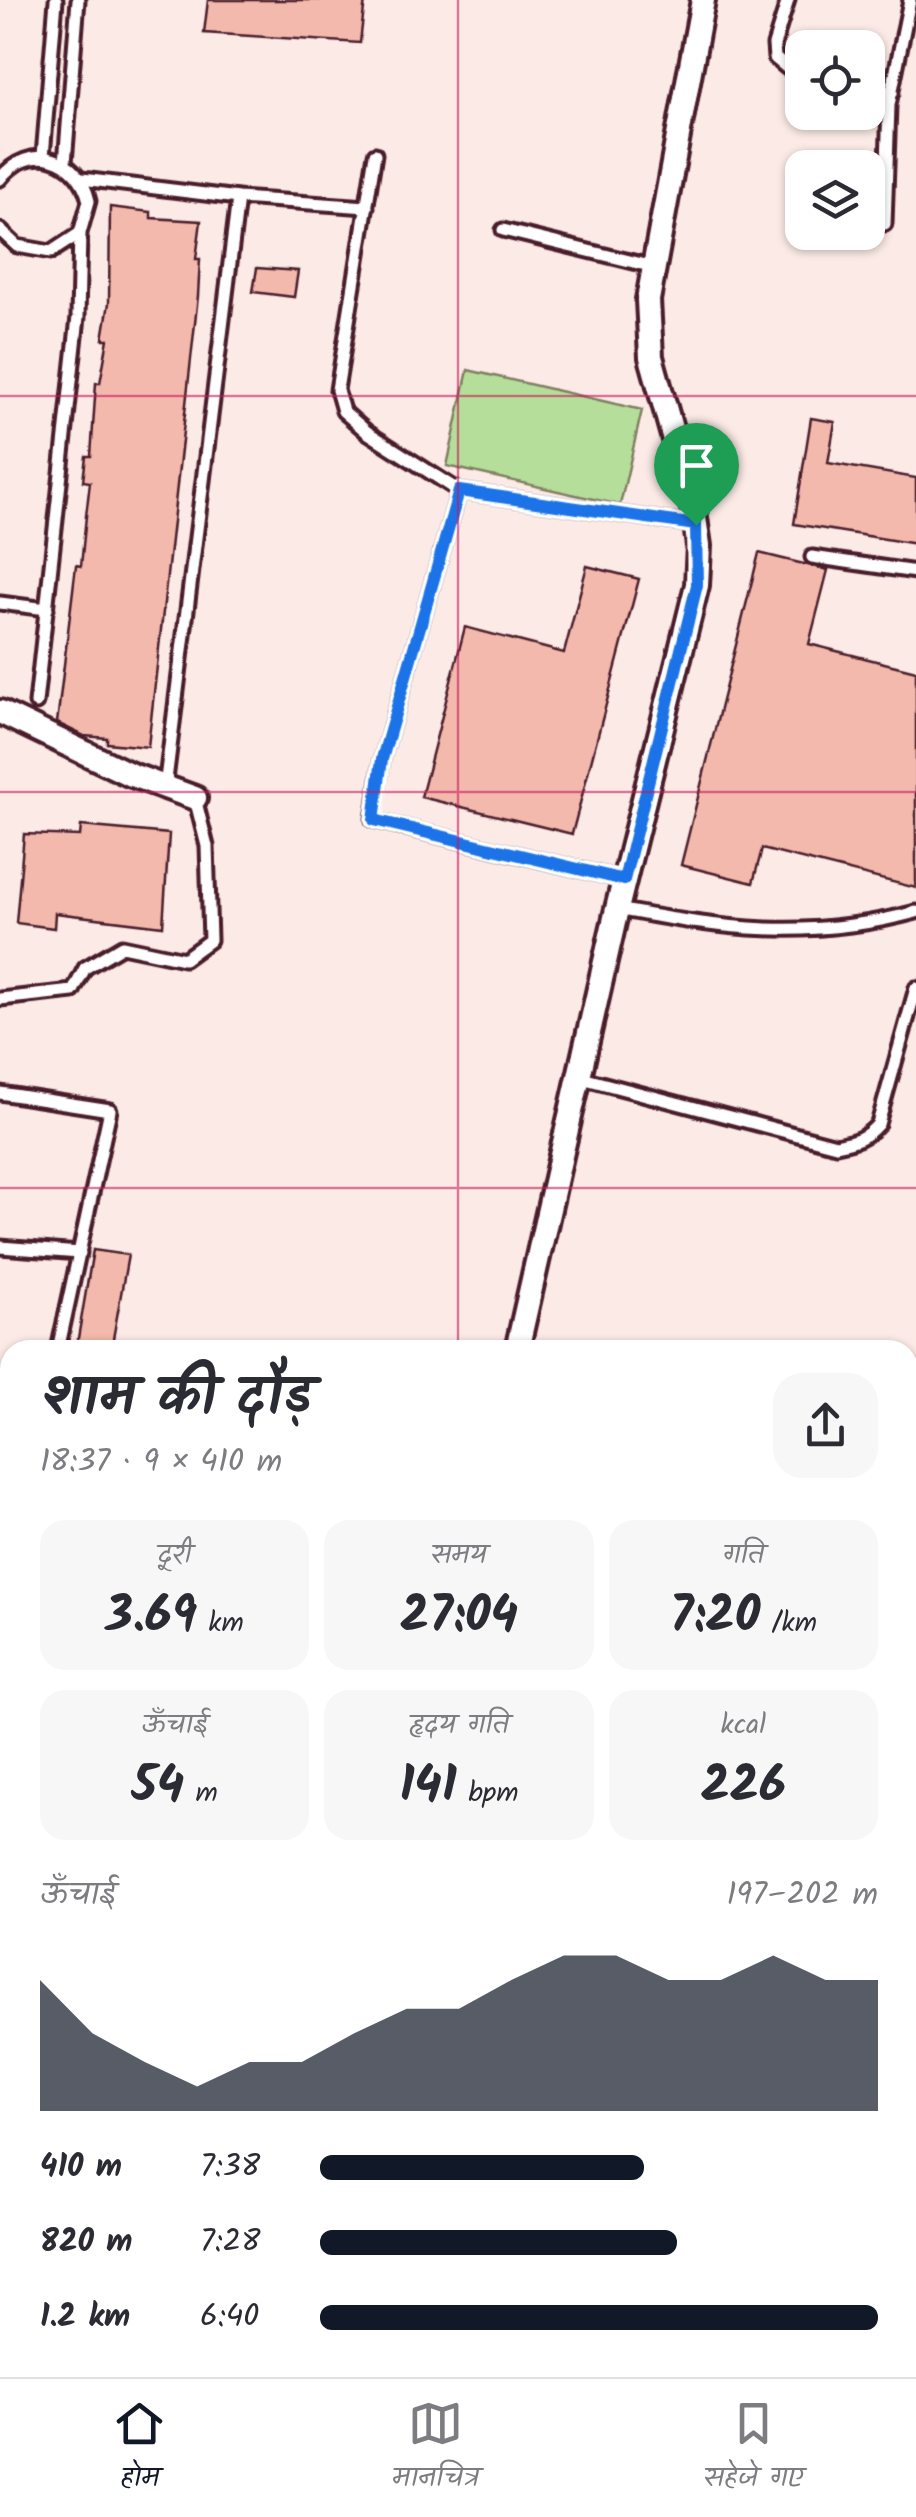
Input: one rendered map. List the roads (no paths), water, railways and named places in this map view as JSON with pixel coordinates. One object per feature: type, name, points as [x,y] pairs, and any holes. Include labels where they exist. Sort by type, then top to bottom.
[{"type":"street","points":[[519,1340],[617,909],[697,585],[696,525],[651,356],[648,300],[703,0]]},
{"type":"street","points":[[0,712],[164,788],[196,798]]},
{"type":"lane","points":[[42,156],[56,0]]},
{"type":"lane","points":[[65,163],[78,0]]},
{"type":"lane","points":[[785,66],[775,58],[788,0]]},
{"type":"lane","points":[[885,224],[892,93],[910,0]]},
{"type":"lane","points":[[885,91],[892,93]]},
{"type":"lane","points":[[376,154],[337,390],[343,411],[367,432],[459,491],[696,525]]},
{"type":"lane","points":[[0,179],[5,167],[42,156],[65,163],[82,179],[89,201],[80,234],[78,317],[36,704]]},
{"type":"lane","points":[[82,179],[238,198],[368,207]]},
{"type":"lane","points":[[164,788],[238,198]]},
{"type":"lane","points":[[0,230],[17,246],[39,253],[62,248],[80,234]]},
{"type":"lane","points":[[503,230],[654,266]]},
{"type":"lane","points":[[459,491],[382,759],[374,820],[624,880]]},
{"type":"lane","points":[[812,557],[916,572]]},
{"type":"lane","points":[[0,603],[47,609]]},
{"type":"lane","points":[[0,999],[73,991],[86,968],[122,946],[184,959],[210,940],[207,846],[196,798]]},
{"type":"lane","points":[[617,909],[703,926],[774,933],[885,920],[916,912]]},
{"type":"lane","points":[[578,1078],[836,1144],[853,1142],[867,1138],[878,1124],[916,988]]},
{"type":"lane","points":[[0,1093],[110,1110],[60,1340]]},
{"type":"lane","points":[[0,1247],[80,1254]]}]
